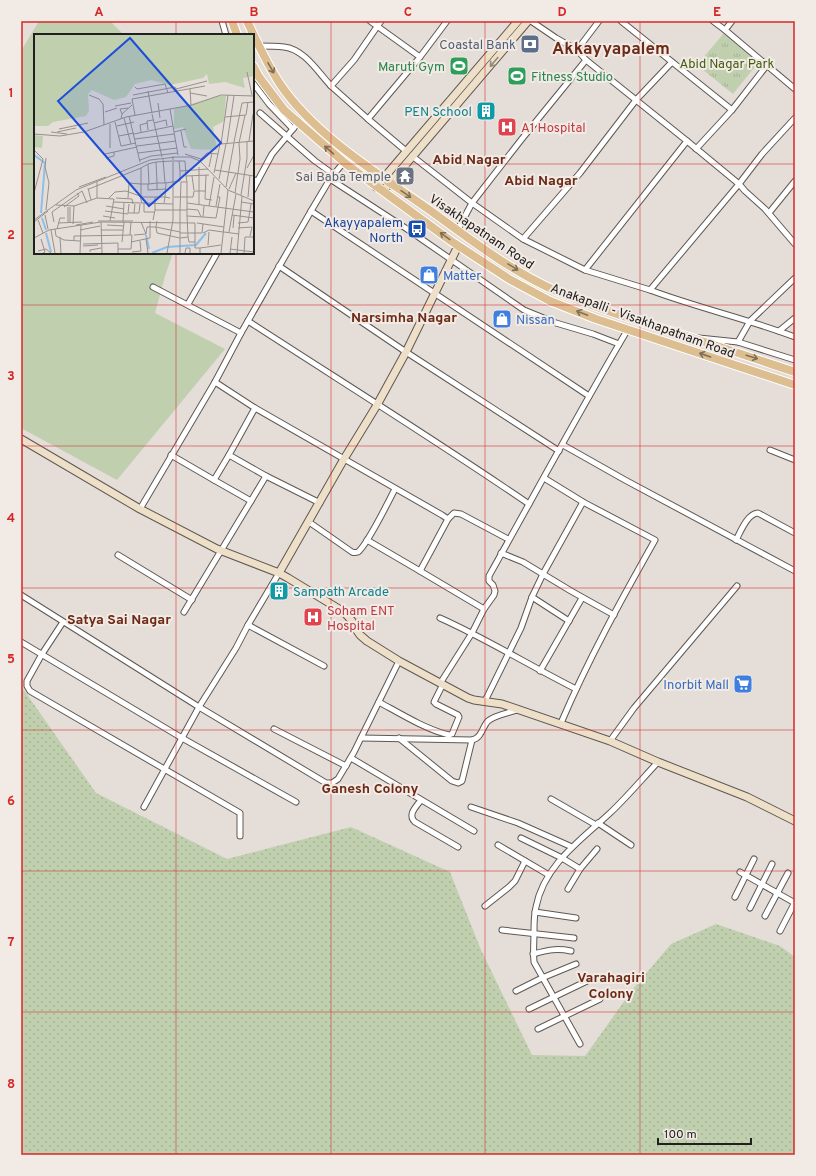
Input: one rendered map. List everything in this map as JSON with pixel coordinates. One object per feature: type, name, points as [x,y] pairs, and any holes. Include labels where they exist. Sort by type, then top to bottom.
[{"type":"main road","points":[[232,21],[238,34]]},
{"type":"main road","name":"Visakhapatnam Road","points":[[247,21],[253,34]]},
{"type":"main road","points":[[380,189],[406,151],[518,21]]},
{"type":"main road","points":[[387,180],[412,156],[530,21]]},
{"type":"main road","name":"Visakhapatnam Road","points":[[254,37],[280,84],[303,112],[320,128],[367,166],[457,231],[517,270],[554,290],[601,309],[795,372]]},
{"type":"main road","name":"Anakapalli - Visakhapatnam Road","points":[[254,68],[259,77],[296,126],[458,246],[509,279],[550,301],[596,319],[795,385]]},
{"type":"main road","points":[[279,573],[377,405],[406,352],[458,246]]},
{"type":"main road","points":[[21,439],[140,509],[221,551],[279,573],[344,612],[352,621],[360,635],[399,660],[468,698],[494,702],[518,709],[610,741],[658,762],[747,797],[795,821]]},
{"type":"street","points":[[222,21],[226,34]]},
{"type":"street","points":[[370,21],[420,57]]},
{"type":"street","points":[[331,86],[354,60],[381,21]]},
{"type":"street","points":[[368,119],[448,21]]},
{"type":"street","points":[[530,21],[577,50],[586,60],[739,184],[769,213],[795,244]]},
{"type":"street","points":[[577,50],[599,21]]},
{"type":"street","points":[[621,21],[732,110]]},
{"type":"street","points":[[713,21],[795,89]]},
{"type":"street","points":[[725,30],[732,21]]},
{"type":"street","points":[[258,46],[285,47],[295,50],[305,57],[331,86],[406,151]]},
{"type":"street","points":[[457,231],[472,203],[586,60]]},
{"type":"street","points":[[523,239],[580,173],[636,100],[672,62]]},
{"type":"street","points":[[696,149],[732,110],[767,65]]},
{"type":"street","points":[[254,84],[269,104],[296,126],[272,154],[255,181]]},
{"type":"street","points":[[260,113],[332,177],[524,310],[556,323],[593,334],[619,344]]},
{"type":"street","points":[[650,290],[739,184],[762,154],[795,118]]},
{"type":"street","points":[[585,270],[687,141]]},
{"type":"street","points":[[412,156],[472,203],[523,239],[585,270],[689,304],[750,321],[795,337]]},
{"type":"street","points":[[140,509],[215,382],[241,333],[311,211],[332,177],[344,162]]},
{"type":"street","points":[[769,213],[795,181]]},
{"type":"street","points":[[311,211],[588,396]]},
{"type":"street","points":[[188,304],[216,254]]},
{"type":"street","points":[[279,266],[406,352],[559,451]]},
{"type":"street","points":[[738,342],[750,321],[795,278]]},
{"type":"street","points":[[153,287],[241,333]]},
{"type":"street","points":[[779,331],[795,318]]},
{"type":"street","points":[[248,321],[464,460],[529,504]]},
{"type":"street","points":[[379,702],[443,734],[452,734],[459,717],[458,715],[434,702],[442,683],[472,633],[484,609],[494,595],[495,591],[493,585],[489,581],[489,576],[508,539],[563,445],[588,396],[628,329]]},
{"type":"street","points":[[686,336],[738,342],[795,360]]},
{"type":"street","points":[[215,382],[255,408],[448,519]]},
{"type":"street","points":[[214,480],[255,408]]},
{"type":"street","points":[[563,445],[795,571]]},
{"type":"street","points":[[770,450],[795,460]]},
{"type":"street","points":[[171,455],[251,501]]},
{"type":"street","points":[[229,455],[266,476],[320,503]]},
{"type":"street","points":[[184,612],[266,476]]},
{"type":"street","points":[[544,478],[582,502],[655,540],[614,615],[576,689],[561,723]]},
{"type":"street","points":[[309,522],[352,552],[358,552],[367,540],[395,489]]},
{"type":"street","points":[[485,701],[510,653],[532,597],[543,574],[582,502]]},
{"type":"street","points":[[420,571],[448,519],[454,513],[461,514],[508,539]]},
{"type":"street","points":[[736,540],[747,521],[754,513],[758,513],[795,533]]},
{"type":"street","points":[[367,540],[484,609]]},
{"type":"street","points":[[501,553],[523,562],[582,598],[614,615]]},
{"type":"street","points":[[118,555],[192,600]]},
{"type":"street","points":[[144,807],[199,707],[236,648],[279,573]]},
{"type":"street","points":[[610,741],[634,708],[737,586]]},
{"type":"street","points":[[21,595],[199,707],[326,783],[332,783],[338,779],[351,758],[399,660]]},
{"type":"street","points":[[532,597],[569,621]]},
{"type":"street","points":[[540,672],[582,598]]},
{"type":"street","points":[[440,618],[510,653],[540,672],[576,689]]},
{"type":"street","points":[[63,622],[42,654],[27,681],[26,686],[30,691],[109,738],[166,768],[240,813],[240,836]]},
{"type":"street","points":[[248,625],[324,666]]},
{"type":"street","points":[[21,642],[182,738],[296,802]]},
{"type":"street","points":[[361,738],[476,740],[486,723],[490,720],[518,709]]},
{"type":"street","points":[[274,729],[346,766]]},
{"type":"street","points":[[399,738],[452,781],[458,783],[462,781],[472,740]]},
{"type":"street","points":[[351,758],[474,831]]},
{"type":"street","points":[[580,1044],[534,962],[535,912],[540,891],[549,875],[572,847],[616,808],[658,762]]},
{"type":"street","points":[[551,799],[597,824],[631,845]]},
{"type":"street","points":[[421,800],[412,813],[412,819],[458,847]]},
{"type":"street","points":[[471,807],[518,823],[572,847]]},
{"type":"street","points":[[521,838],[562,858],[580,869]]},
{"type":"street","points":[[498,845],[549,875]]},
{"type":"street","points":[[568,889],[580,869],[597,849]]},
{"type":"street","points":[[734,897],[754,859]]},
{"type":"street","points":[[485,906],[515,881],[524,861]]},
{"type":"street","points":[[750,908],[772,864]]},
{"type":"street","points":[[740,872],[795,903],[780,930]]},
{"type":"street","points":[[765,916],[788,873]]},
{"type":"street","points":[[535,912],[576,918]]},
{"type":"street","points":[[502,930],[574,938]]},
{"type":"street","points":[[533,954],[552,949],[571,951]]},
{"type":"street","points":[[516,991],[576,964]]},
{"type":"street","points":[[529,1009],[587,981]]},
{"type":"street","points":[[538,1029],[600,999]]},
{"type":"green space","points":[[39,21],[110,21],[123,34],[34,34],[34,254],[173,254],[155,313],[225,349],[117,480],[21,428],[21,51]]},
{"type":"green space","name":"Abid Nagar Park","points":[[724,33],[758,63],[733,94],[697,65]]},
{"type":"green space","points":[[21,686],[96,793],[227,859],[351,827],[450,872],[481,950],[532,1055],[585,1056],[633,989],[671,944],[716,924],[780,946],[795,957],[795,1155],[21,1155]]},
{"type":"place","name":"Coastal Bank","points":[[530,44]]},
{"type":"place","name":"Maruti Gym","points":[[459,66]]},
{"type":"place","name":"Fitness Studio","points":[[517,76]]},
{"type":"place","name":"PEN School","points":[[486,111]]},
{"type":"place","name":"A1 Hospital","points":[[507,127]]},
{"type":"place","name":"Sai Baba Temple","points":[[405,176]]},
{"type":"place","name":"Akayyapalem North","points":[[417,229]]},
{"type":"place","name":"Matter","points":[[429,275]]},
{"type":"place","name":"Nissan","points":[[502,319]]},
{"type":"place","name":"Sampath Arcade","points":[[279,591]]},
{"type":"place","name":"Soham ENT Hospital","points":[[313,617]]},
{"type":"place","name":"Inorbit Mall","points":[[743,684]]},
{"type":"district","name":"Akkayyapalem","points":[[611,48]]},
{"type":"district","name":"Abid Nagar","points":[[469,159]]},
{"type":"district","name":"Abid Nagar","points":[[541,180]]},
{"type":"district","name":"Narsimha Nagar","points":[[404,317]]},
{"type":"district","name":"Satya Sai Nagar","points":[[119,619]]},
{"type":"district","name":"Ganesh Colony","points":[[370,788]]},
{"type":"district","name":"Varahagiri Colony","points":[[611,986]]}]
